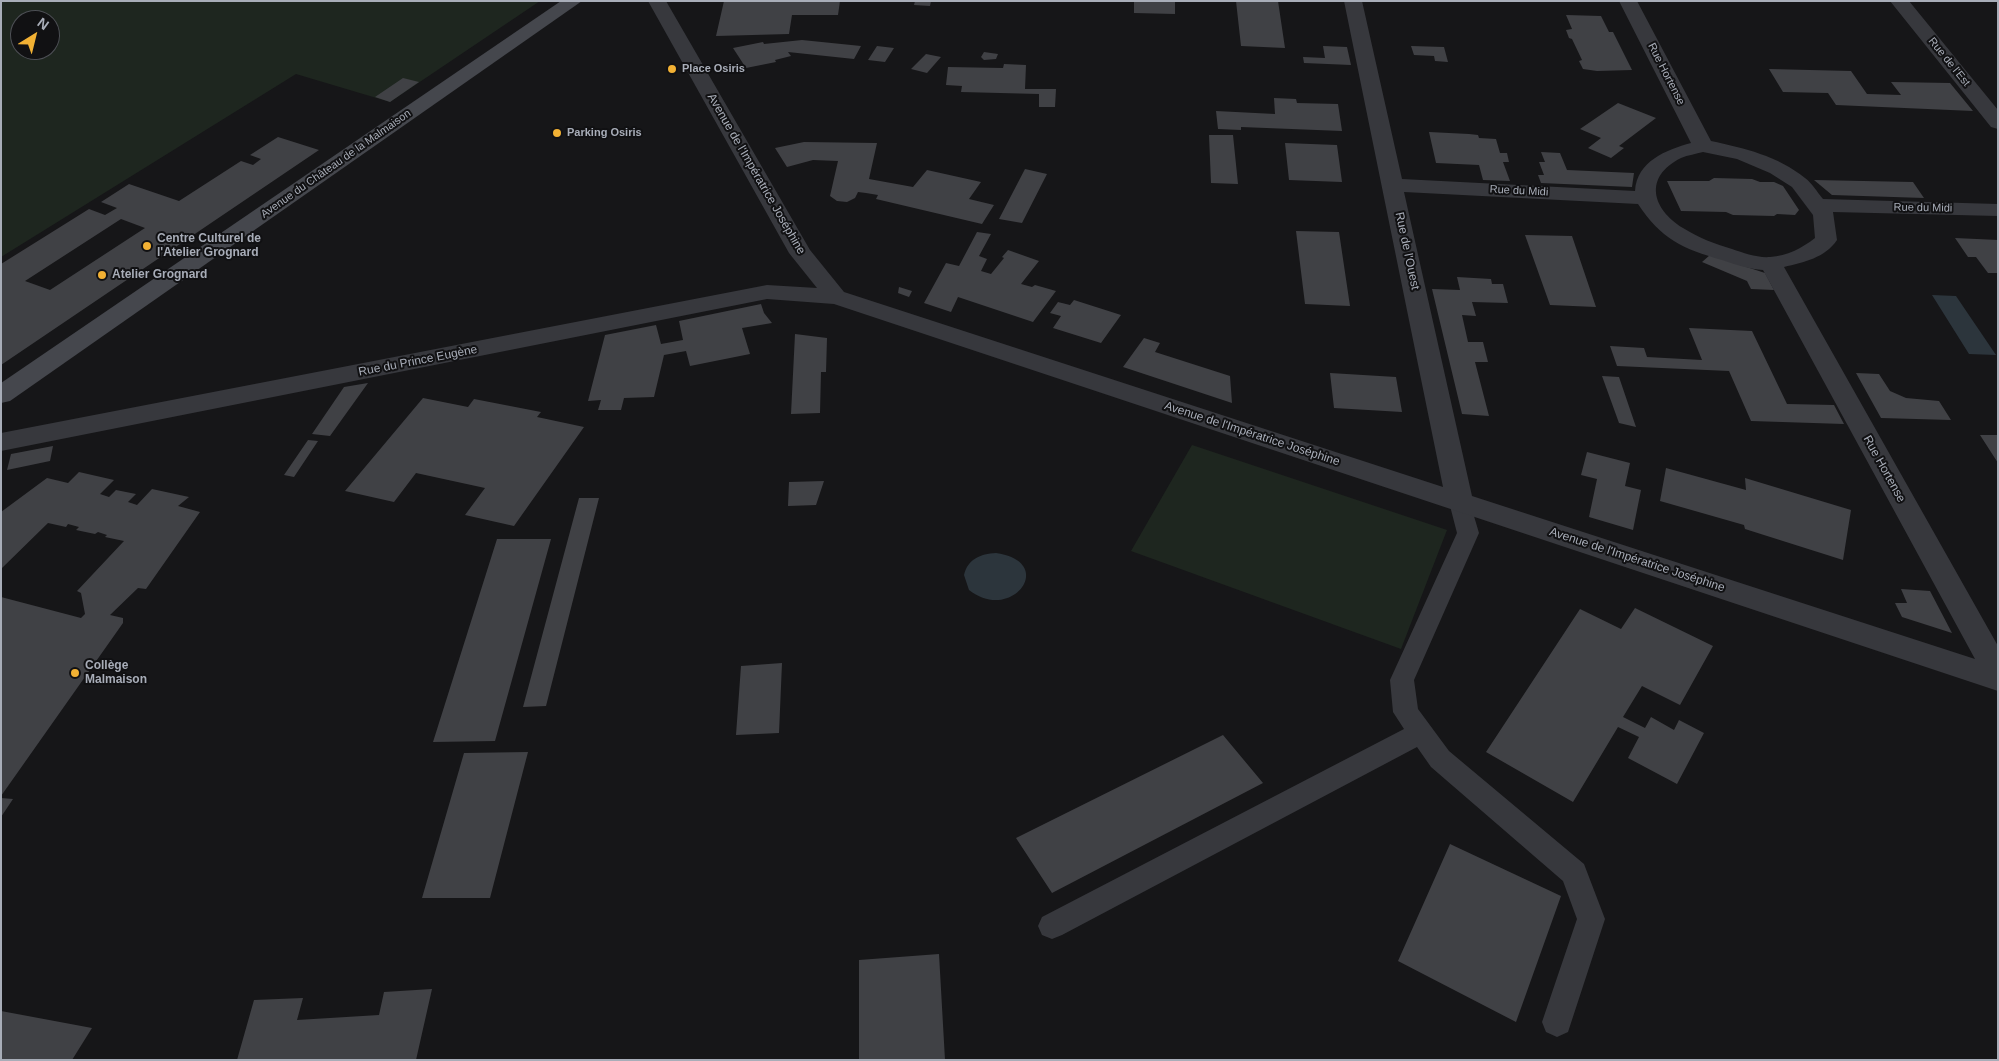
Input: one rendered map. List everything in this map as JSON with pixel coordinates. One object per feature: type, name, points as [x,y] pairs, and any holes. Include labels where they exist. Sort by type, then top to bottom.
[{"type":"street","name":"Avenue du Château de la Malmaison","points":[[1,395],[573,1]]},
{"type":"street","name":"Avenue de l'Impératrice Joséphine","points":[[657,1],[800,253],[836,297],[1998,679]]},
{"type":"street","name":"Rue de l'Ouest","points":[[1353,1],[1460,502]]},
{"type":"street","name":"Rue Hortense","points":[[1628,1],[1703,146]]},
{"type":"street","name":"Rue de l'Est","points":[[1900,1],[1998,123]]},
{"type":"street","points":[[1703,146],[1744,154],[1777,169],[1799,183],[1824,214],[1826,240],[1808,254],[1771,264],[1754,263],[1701,247],[1674,232],[1658,218],[1645,198],[1646,184],[1653,169],[1674,154],[1703,146]]},
{"type":"street","name":"Rue du Midi","points":[[1393,185],[1645,198]]},
{"type":"street","name":"Rue du Midi","points":[[1818,205],[1998,210]]},
{"type":"street","name":"Rue Hortense","points":[[1771,264],[1998,674]]},
{"type":"street","name":"Rue du Prince Eugène","points":[[1,442],[767,292],[836,297]]},
{"type":"lane","points":[[1460,502],[1468,533],[1402,680],[1406,712],[1440,758],[1574,873],[1591,919],[1557,1022]]},
{"type":"lane","points":[[1052,926],[1422,733]]},
{"type":"shaded area","points":[[1,1],[540,1],[390,102],[296,74],[1,257]]},
{"type":"shaded area","points":[[1932,295],[1956,296],[1996,355],[1969,354]]},
{"type":"shaded area","points":[[1192,445],[1447,530],[1401,649],[1131,551]]},
{"type":"shaded area","points":[[996,553],[1014,559],[1024,567],[1026,578],[1022,588],[1013,596],[1000,600],[985,599],[969,590],[964,575],[968,565],[976,558]]},
{"type":"building","points":[[724,1],[840,1],[838,15],[792,15],[789,34],[716,36]]},
{"type":"building","points":[[915,1],[931,1],[930,6],[914,5]]},
{"type":"building","points":[[1134,1],[1175,1],[1175,14],[1134,13]]},
{"type":"building","points":[[1236,1],[1278,1],[1285,48],[1241,46]]},
{"type":"building","points":[[1566,15],[1601,16],[1609,32],[1613,32],[1632,70],[1597,71],[1583,69],[1579,61],[1582,60],[1566,30],[1572,29]]},
{"type":"building","points":[[802,40],[861,46],[854,59],[788,52],[791,56],[775,60],[776,62],[746,68],[733,48],[763,42],[764,44]]},
{"type":"building","points":[[877,46],[894,48],[885,62],[868,60]]},
{"type":"building","points":[[1323,46],[1347,47],[1351,65],[1304,63],[1303,57],[1325,58]]},
{"type":"building","points":[[1411,46],[1444,47],[1448,62],[1435,61],[1434,56],[1414,55]]},
{"type":"building","points":[[984,52],[998,54],[996,59],[984,60],[981,57]]},
{"type":"building","points":[[926,54],[941,57],[927,73],[911,69]]},
{"type":"building","points":[[1004,64],[1026,65],[1025,89],[1056,89],[1055,107],[1039,107],[1039,94],[961,92],[962,86],[946,85],[948,67],[1003,68]]},
{"type":"building","points":[[1769,69],[1851,71],[1867,94],[1901,95],[1891,82],[1950,83],[1973,111],[1836,105],[1828,93],[1783,92]]},
{"type":"building","points":[[403,78],[419,82],[390,102],[375,97]]},
{"type":"building","points":[[1274,98],[1296,99],[1297,103],[1338,104],[1342,131],[1241,127],[1241,130],[1218,129],[1216,111],[1275,114]]},
{"type":"building","points":[[1618,103],[1656,118],[1619,146],[1624,148],[1611,158],[1588,148],[1601,138],[1580,129]]},
{"type":"building","points":[[1429,132],[1469,134],[1478,135],[1479,138],[1496,139],[1500,153],[1507,153],[1509,162],[1503,162],[1510,181],[1483,180],[1479,165],[1436,163]]},
{"type":"building","points":[[1209,135],[1233,135],[1238,184],[1211,183]]},
{"type":"building","name":"Centre Culturel de l'Atelier Grognard","points":[[278,137],[319,150],[1,365],[1,264],[89,209],[105,215],[117,208],[101,202],[129,184],[179,201],[241,161],[253,165],[261,159],[250,155]],"holes":[[[121,219],[145,228],[50,290],[25,281]]]},
{"type":"building","points":[[804,142],[877,143],[869,179],[913,187],[927,170],[981,182],[969,199],[994,205],[982,224],[876,199],[878,195],[866,193],[858,192],[855,198],[847,202],[837,201],[830,196],[838,161],[813,160],[787,167],[775,148]]},
{"type":"building","points":[[1285,143],[1337,145],[1342,182],[1289,180]]},
{"type":"building","points":[[1541,152],[1560,153],[1567,170],[1634,173],[1632,187],[1541,183],[1538,175],[1544,175],[1539,162],[1545,162]]},
{"type":"building","points":[[1025,169],[1047,174],[1022,223],[999,219]]},
{"type":"building","points":[[1714,178],[1752,179],[1760,182],[1774,182],[1783,186],[1799,210],[1795,215],[1777,214],[1774,216],[1681,211],[1667,181],[1709,181]]},
{"type":"building","points":[[1814,180],[1913,182],[1924,198],[1832,195]]},
{"type":"building","points":[[1296,231],[1339,232],[1350,306],[1305,304]]},
{"type":"building","points":[[977,232],[991,234],[979,256],[987,259],[981,271],[991,274],[1008,250],[1039,261],[1021,284],[1032,287],[1035,285],[1056,291],[1033,322],[958,297],[951,312],[924,303],[946,263],[959,266]]},
{"type":"building","points":[[1525,235],[1572,236],[1596,307],[1550,305]]},
{"type":"building","points":[[1955,238],[1998,240],[1998,273],[1988,273],[1976,257],[1968,257]]},
{"type":"building","points":[[1710,255],[1765,273],[1774,290],[1751,289],[1747,281],[1702,262]]},
{"type":"building","points":[[1457,277],[1491,279],[1492,284],[1503,284],[1508,303],[1472,302],[1476,316],[1462,315],[1468,342],[1483,342],[1488,362],[1475,362],[1489,416],[1462,414],[1432,289],[1460,290]]},
{"type":"building","points":[[899,287],[912,291],[909,297],[898,293]]},
{"type":"building","points":[[1074,300],[1121,315],[1101,343],[1053,328],[1061,316],[1050,313],[1058,302],[1070,305]]},
{"type":"building","points":[[761,304],[764,313],[772,323],[742,328],[750,354],[690,366],[686,351],[664,355],[654,397],[624,398],[621,410],[598,410],[601,400],[588,401],[605,335],[656,325],[661,344],[683,340],[679,321]]},
{"type":"building","points":[[1689,328],[1752,331],[1787,404],[1834,405],[1844,424],[1751,421],[1729,371],[1617,366],[1610,346],[1644,348],[1647,357],[1702,360]]},
{"type":"building","points":[[795,334],[827,338],[826,372],[821,372],[820,413],[791,414]]},
{"type":"building","points":[[1144,338],[1160,343],[1155,352],[1230,376],[1232,403],[1123,367]]},
{"type":"building","points":[[1330,373],[1396,377],[1402,412],[1334,408]]},
{"type":"building","points":[[1856,373],[1879,374],[1890,391],[1906,398],[1939,401],[1951,420],[1881,418]]},
{"type":"building","points":[[1602,376],[1619,377],[1636,427],[1619,423]]},
{"type":"building","points":[[368,383],[330,436],[312,434],[344,387]]},
{"type":"building","points":[[423,398],[468,407],[474,399],[541,412],[537,417],[584,427],[514,526],[465,515],[485,488],[416,473],[394,502],[345,491]]},
{"type":"building","points":[[1980,435],[1998,435],[1998,463]]},
{"type":"building","points":[[308,440],[318,441],[294,477],[284,475]]},
{"type":"building","points":[[53,446],[50,461],[7,470],[11,454]]},
{"type":"building","points":[[1587,452],[1630,463],[1625,486],[1641,490],[1633,530],[1589,517],[1597,479],[1581,475]]},
{"type":"building","points":[[1666,468],[1746,490],[1745,478],[1851,510],[1843,560],[1745,529],[1744,525],[1660,501]]},
{"type":"building","points":[[79,472],[114,480],[100,494],[109,497],[116,490],[136,494],[128,502],[137,505],[152,489],[189,497],[178,506],[200,512],[146,589],[138,588],[110,615],[123,618],[123,623],[1,796],[1,597],[81,618],[85,614],[81,593],[77,591],[124,541],[105,537],[107,535],[98,532],[95,534],[76,530],[79,527],[68,524],[66,527],[48,523],[1,569],[1,512],[47,478],[68,483]]},
{"type":"building","points":[[824,481],[816,505],[788,506],[789,482]]},
{"type":"building","points":[[579,498],[599,498],[546,706],[523,707]]},
{"type":"building","points":[[497,539],[551,539],[495,741],[433,742]]},
{"type":"building","points":[[1901,589],[1930,591],[1952,633],[1902,617],[1895,603],[1907,603]]},
{"type":"building","points":[[1635,608],[1713,646],[1680,705],[1642,686],[1623,717],[1645,728],[1651,717],[1674,730],[1679,720],[1704,733],[1677,784],[1628,758],[1639,737],[1618,727],[1573,802],[1486,752],[1580,609],[1621,629]]},
{"type":"building","points":[[782,663],[779,733],[736,735],[741,666]]},
{"type":"building","points":[[1223,735],[1263,783],[1052,893],[1016,838]]},
{"type":"building","points":[[528,752],[490,898],[422,898],[464,753]]},
{"type":"building","points":[[1,798],[13,799],[1,817]]},
{"type":"building","points":[[1450,844],[1561,896],[1516,1022],[1398,961]]},
{"type":"building","points":[[939,954],[945,1060],[859,1060],[859,960]]},
{"type":"building","points":[[432,989],[416,1060],[237,1060],[254,1000],[303,998],[297,1020],[379,1015],[384,992]]},
{"type":"building","points":[[1,1011],[92,1028],[72,1060],[1,1060]]},
{"type":"place","name":"Place Osiris","points":[[672,69]]},
{"type":"place","name":"Parking Osiris","points":[[557,133]]},
{"type":"place","name":"Centre Culturel de l'Atelier Grognard","points":[[147,246]]},
{"type":"place","name":"Atelier Grognard","points":[[102,275]]},
{"type":"place","name":"Collège Malmaison","points":[[75,673]]}]
